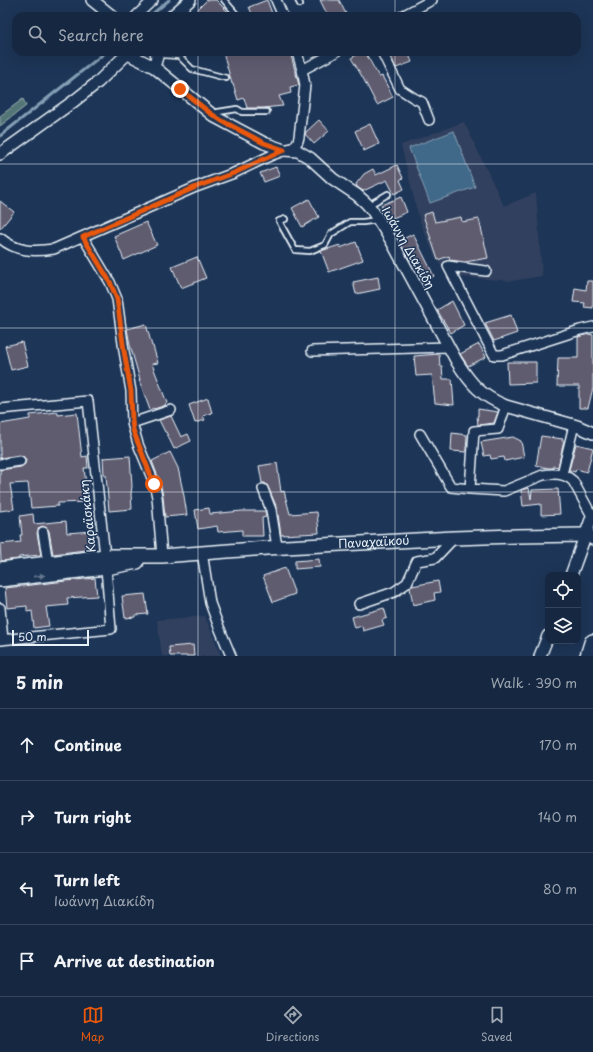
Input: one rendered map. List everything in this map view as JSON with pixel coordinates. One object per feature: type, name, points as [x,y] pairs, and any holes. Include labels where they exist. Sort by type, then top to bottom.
[{"type":"highway","points":[[589,656],[593,643]]},
{"type":"main road","name":"Παναχαϊκού","points":[[0,580],[105,562],[202,552],[454,538],[589,536]]},
{"type":"main road","name":"Παναχαϊκού","points":[[0,569],[48,563],[105,562]]},
{"type":"street","points":[[92,0],[107,12]]},
{"type":"street","points":[[176,12],[190,0]]},
{"type":"street","points":[[276,0],[281,12]]},
{"type":"street","points":[[410,12],[432,0]]},
{"type":"street","points":[[139,12],[149,1]]},
{"type":"street","points":[[0,154],[92,87],[125,56]]},
{"type":"street","name":"Ιωάννη Διακίδη","points":[[134,56],[154,67],[222,121],[264,143],[284,150],[298,151],[310,158],[334,179],[361,199],[368,206],[391,240],[448,347],[464,374],[474,386],[488,397],[506,406],[574,425],[593,433]]},
{"type":"street","points":[[154,67],[157,56]]},
{"type":"street","points":[[0,238],[18,249],[37,251],[54,249],[196,187],[242,170],[294,146],[299,137],[304,92],[302,70],[298,56]]},
{"type":"street","points":[[302,70],[328,56]]},
{"type":"street","points":[[384,56],[400,89],[422,102],[428,120]]},
{"type":"street","points":[[83,237],[110,282],[117,299],[131,391],[132,424],[138,444],[154,484],[157,497],[162,556]]},
{"type":"street","points":[[486,271],[448,266],[494,355],[502,355],[572,332],[593,327]]},
{"type":"street","points":[[312,351],[448,347]]},
{"type":"street","name":"Καραϊσκάκη","points":[[0,409],[88,401],[111,629],[2,640]]},
{"type":"street","points":[[470,489],[474,431],[498,430],[506,406]]},
{"type":"street","points":[[132,424],[171,410]]},
{"type":"street","points":[[562,474],[574,425]]},
{"type":"street","points":[[420,434],[451,487],[504,491],[543,475],[562,474],[569,477],[573,481],[593,515],[589,536],[572,572]]},
{"type":"street","points":[[0,464],[20,461]]},
{"type":"street","points":[[263,489],[271,510],[277,547]]},
{"type":"street","points":[[43,532],[48,563]]},
{"type":"street","points":[[359,604],[394,592],[407,583],[417,561],[435,558],[454,538]]},
{"type":"street","points":[[202,552],[210,603],[231,656]]},
{"type":"street","points":[[0,608],[2,640]]},
{"type":"street","points":[[540,656],[545,644]]},
{"type":"lane","points":[[224,0],[234,12]]},
{"type":"lane","points":[[179,56],[192,69],[226,78]]},
{"type":"lane","points":[[210,113],[237,109],[242,112],[267,112]]},
{"type":"lane","points":[[368,206],[388,194]]},
{"type":"lane","points":[[285,219],[279,221],[295,250],[310,250],[325,246],[331,234],[350,222],[378,220]]},
{"type":"shaded area","points":[[464,122],[504,206],[536,193],[542,276],[512,281],[448,276],[435,257],[419,219],[401,145]]},
{"type":"shaded area","points":[[454,131],[475,187],[430,203],[409,148]]},
{"type":"shaded area","points":[[205,616],[221,656],[162,656],[157,620]]},
{"type":"green space","points":[[23,99],[26,106],[0,126],[0,116]]},
{"type":"building","points":[[207,0],[216,0],[228,12],[199,12],[197,10]]},
{"type":"building","points":[[267,0],[272,12],[251,12],[249,7]]},
{"type":"building","points":[[320,0],[339,0],[345,12],[326,12]]},
{"type":"building","points":[[224,56],[291,56],[299,85],[290,87],[291,93],[279,96],[283,106],[247,108],[244,98],[238,100]]},
{"type":"building","points":[[355,56],[367,56],[379,77],[382,76],[393,97],[377,105],[351,58]]},
{"type":"building","points":[[391,56],[410,56],[412,62],[396,68]]},
{"type":"building","points":[[319,120],[329,131],[314,144],[305,134]]},
{"type":"building","points":[[370,124],[379,144],[364,151],[355,131]]},
{"type":"building","points":[[397,165],[403,178],[400,180],[404,189],[394,194],[387,180],[363,191],[357,187],[356,184],[364,174],[373,169],[376,175]]},
{"type":"building","points":[[276,167],[280,176],[264,182],[260,173]]},
{"type":"building","points":[[401,197],[407,212],[388,220],[381,205]]},
{"type":"building","points":[[309,199],[319,217],[302,227],[292,208]]},
{"type":"building","points":[[0,201],[14,212],[0,229]]},
{"type":"building","points":[[432,212],[435,222],[461,217],[462,222],[479,219],[488,258],[465,262],[450,260],[449,256],[438,260],[423,215]]},
{"type":"building","points":[[146,222],[157,245],[124,260],[114,236]]},
{"type":"building","points":[[413,234],[434,276],[427,280],[416,256],[410,260],[399,241]]},
{"type":"building","points":[[356,242],[363,260],[329,272],[321,251],[340,245],[340,248]]},
{"type":"building","points":[[197,257],[206,278],[181,288],[172,267]]},
{"type":"building","points":[[378,277],[380,289],[356,294],[353,282]]},
{"type":"building","points":[[587,281],[593,281],[593,308],[584,307],[585,303],[573,302],[575,288],[586,290]]},
{"type":"building","points":[[452,301],[464,325],[451,333],[437,310]]},
{"type":"building","points":[[511,315],[517,333],[494,341],[485,323]]},
{"type":"building","points":[[146,324],[158,363],[152,364],[167,403],[165,404],[166,405],[150,410],[139,380],[127,329]]},
{"type":"building","points":[[589,334],[593,335],[593,388],[588,408],[579,408],[579,386],[557,386],[558,358],[578,358],[578,337]]},
{"type":"building","points":[[22,342],[28,366],[11,370],[5,346]]},
{"type":"building","points":[[479,344],[486,357],[468,366],[460,354]]},
{"type":"building","points":[[439,354],[443,379],[452,379],[454,405],[435,403],[432,375],[416,376],[414,356]]},
{"type":"building","points":[[507,362],[536,362],[536,383],[508,384]]},
{"type":"building","points":[[208,398],[212,413],[203,416],[205,420],[195,423],[189,405]]},
{"type":"building","points":[[478,409],[498,412],[494,423],[478,425]]},
{"type":"building","points":[[58,412],[58,415],[77,413],[82,457],[87,456],[88,468],[84,468],[88,502],[58,503],[58,506],[31,508],[28,483],[10,484],[14,509],[0,511],[0,470],[21,467],[25,464],[26,460],[20,455],[0,458],[0,424],[30,419],[30,415]]},
{"type":"building","points":[[171,416],[181,437],[188,434],[191,441],[174,449],[159,420]]},
{"type":"building","points":[[452,433],[467,435],[466,452],[451,451]]},
{"type":"building","points":[[541,436],[563,439],[562,441],[564,441],[558,467],[553,466],[553,468],[549,468],[536,466]]},
{"type":"building","points":[[513,437],[521,441],[524,457],[505,461],[504,457],[491,459],[490,455],[484,456],[481,442]]},
{"type":"building","points":[[576,444],[593,448],[587,472],[576,469],[575,472],[569,470]]},
{"type":"building","points":[[170,452],[178,468],[187,515],[165,517],[160,482],[152,461]]},
{"type":"building","points":[[130,456],[132,509],[109,511],[103,458]]},
{"type":"building","points":[[277,463],[281,492],[284,491],[290,514],[317,512],[319,533],[281,535],[277,508],[268,487],[265,483],[262,483],[259,466]]},
{"type":"building","points":[[529,488],[531,499],[532,490],[558,489],[560,514],[541,515],[541,504],[523,506],[521,490]]},
{"type":"building","points":[[209,508],[210,514],[242,511],[265,511],[266,517],[262,518],[263,536],[242,536],[242,530],[218,532],[217,526],[198,529],[195,510]]},
{"type":"building","points":[[33,514],[34,524],[66,521],[67,533],[92,531],[93,549],[53,554],[49,531],[47,528],[42,526],[39,528],[37,533],[41,555],[19,557],[19,559],[1,561],[0,544],[21,542],[20,535],[22,535],[20,516]]},
{"type":"building","points":[[319,559],[320,567],[295,569],[295,561]]},
{"type":"building","points":[[285,568],[295,594],[273,602],[263,576]]},
{"type":"building","points":[[95,578],[97,596],[67,598],[68,605],[46,607],[49,626],[34,628],[32,611],[27,612],[27,606],[7,608],[5,588]]},
{"type":"building","points":[[438,581],[440,592],[434,593],[435,600],[413,605],[410,588],[412,586]]},
{"type":"building","points":[[145,594],[148,614],[135,615],[135,617],[125,618],[122,596]]},
{"type":"building","points":[[384,608],[387,618],[382,620],[384,625],[363,631],[362,626],[355,628],[352,617]]},
{"type":"building","points":[[193,645],[194,656],[170,656],[169,647]]},
{"type":"waterway","points":[[155,12],[169,0]]},
{"type":"waterway","points":[[0,136],[101,56]]},
{"type":"route","points":[[154,484],[133,430],[131,391],[117,299],[110,282],[83,237],[196,187],[234,173],[284,150],[264,143],[222,121],[180,89]]}]
